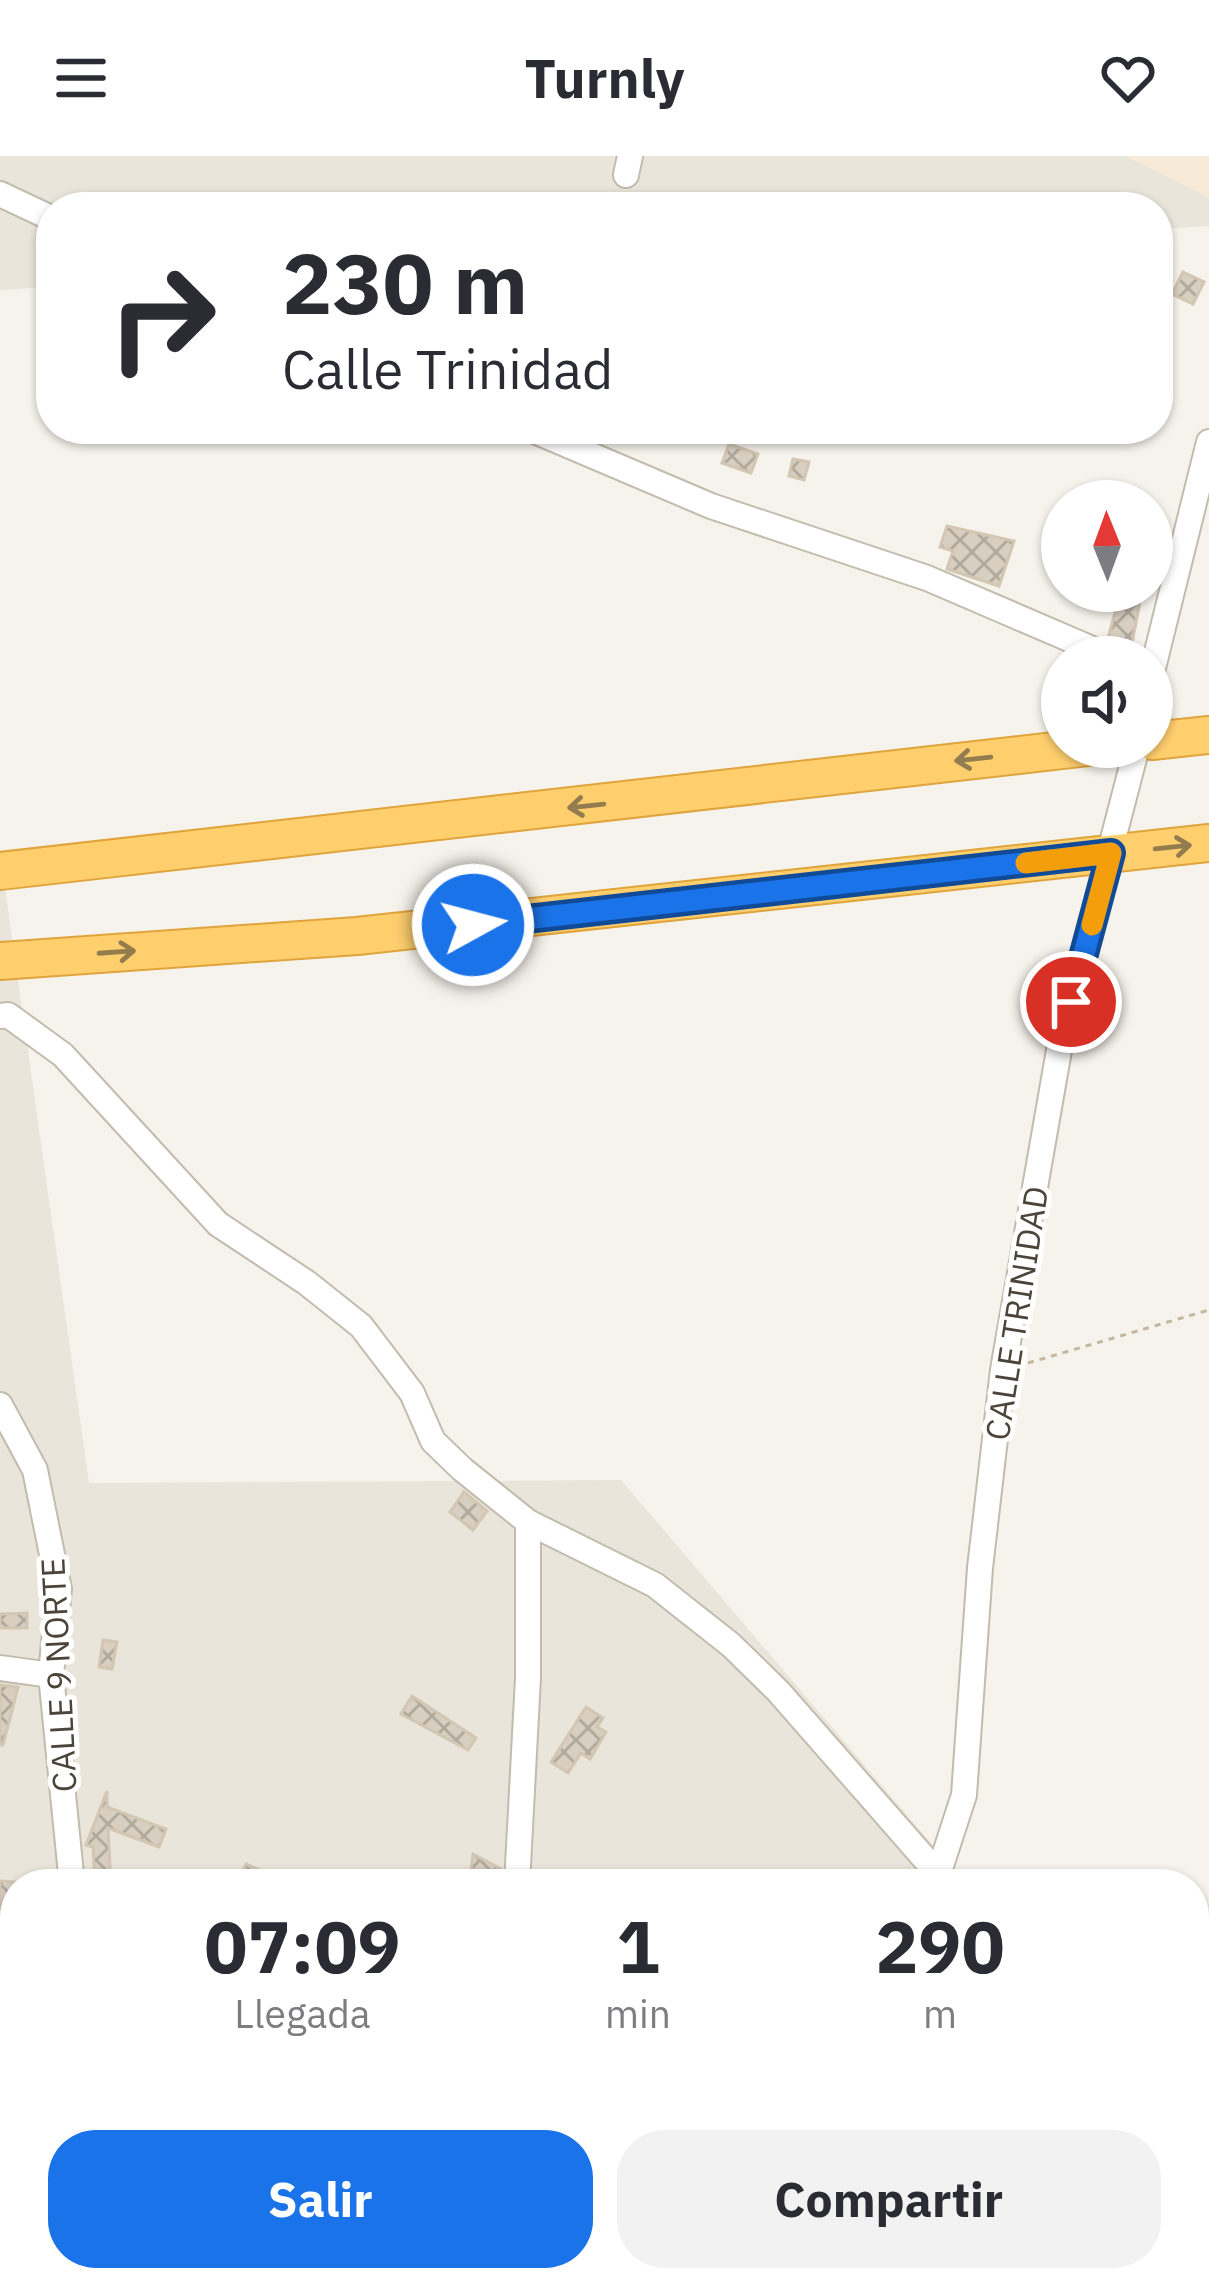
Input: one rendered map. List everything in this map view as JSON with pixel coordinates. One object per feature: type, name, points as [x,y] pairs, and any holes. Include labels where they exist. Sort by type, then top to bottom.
[{"type":"highway","points":[[1173,739],[1209,735]]},
{"type":"highway","points":[[0,871],[1041,752]]},
{"type":"highway","points":[[0,962],[403,932],[1209,843]]},
{"type":"street","points":[[0,194],[36,211]]},
{"type":"street","points":[[1161,636],[1209,442]]},
{"type":"street","points":[[565,444],[710,506],[927,578],[1062,636]]},
{"type":"street","name":"CALLE TRINIDAD","points":[[943,1869],[964,1795],[980,1568],[1003,1370],[1061,1039],[1132,768]]},
{"type":"street","points":[[0,1016],[8,1016],[63,1055],[218,1224],[307,1283],[361,1326],[412,1393],[433,1441],[528,1522],[655,1585],[731,1646],[778,1691],[930,1869]]},
{"type":"street","name":"CALLE 9 NORTE","points":[[0,1405],[35,1471],[49,1526],[58,1588],[51,1675],[70,1869]]},
{"type":"street","points":[[518,1869],[528,1678],[528,1522]]},
{"type":"street","points":[[0,1668],[51,1675]]},
{"type":"path","points":[[1003,1370],[1209,1310]]},
{"type":"shaded area","points":[[0,156],[1209,156],[1209,226],[1173,228],[1173,192],[36,192],[36,288],[0,290]]},
{"type":"shaded area","points":[[1125,156],[1209,156],[1209,197]]},
{"type":"shaded area","points":[[0,853],[89,1483],[621,1480],[953,1869],[0,1869]]},
{"type":"building","points":[[1183,272],[1204,282],[1193,304],[1173,292]]},
{"type":"building","points":[[729,444],[758,454],[751,473],[722,463]]},
{"type":"building","points":[[793,459],[809,462],[804,480],[789,476]]},
{"type":"building","points":[[947,526],[1014,541],[999,586],[947,569],[953,551],[940,547]]},
{"type":"building","points":[[1115,612],[1138,612],[1133,636],[1109,636]]},
{"type":"building","points":[[464,1492],[487,1511],[473,1530],[450,1512]]},
{"type":"building","points":[[27,1613],[27,1628],[0,1628],[0,1614]]},
{"type":"building","points":[[103,1640],[117,1642],[112,1669],[99,1667]]},
{"type":"building","points":[[0,1685],[18,1687],[3,1745],[0,1745]]},
{"type":"building","points":[[412,1696],[476,1738],[468,1750],[401,1714]]},
{"type":"building","points":[[586,1707],[603,1718],[597,1727],[606,1732],[590,1759],[581,1753],[568,1773],[551,1762]]},
{"type":"building","points":[[107,1791],[107,1807],[166,1829],[159,1847],[108,1828],[110,1869],[94,1869],[93,1847],[86,1845]]},
{"type":"building","points":[[473,1854],[501,1869],[471,1869]]},
{"type":"slow traffic","points":[[1026,863],[1111,853],[1092,925]]},
{"type":"route","points":[[473,925],[1111,853],[1071,1002]]}]
